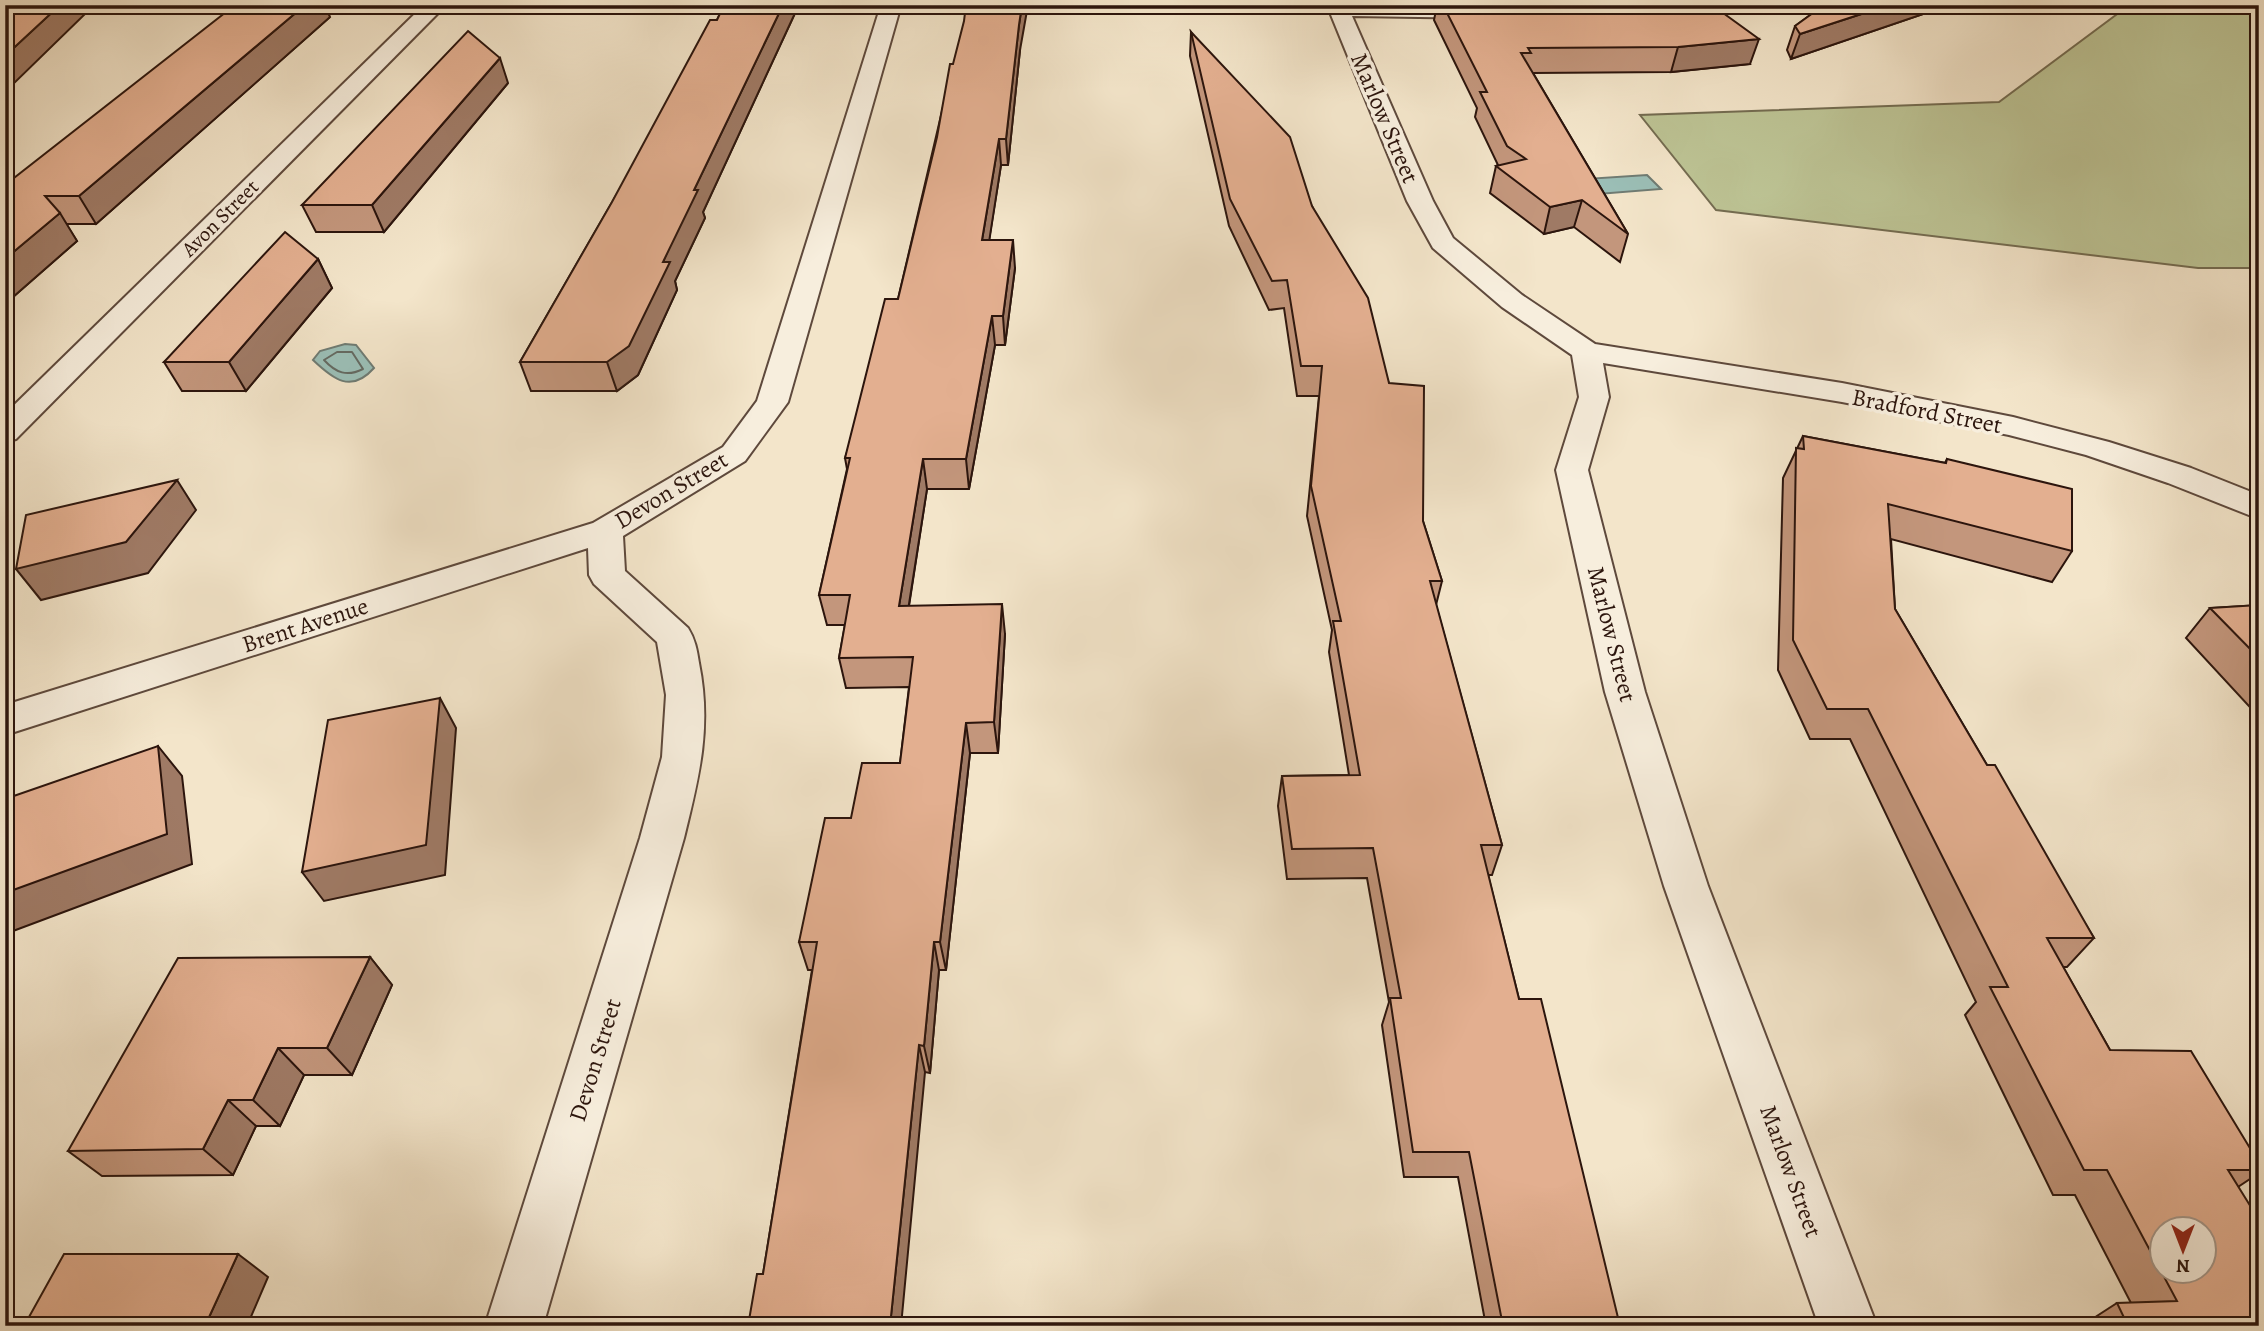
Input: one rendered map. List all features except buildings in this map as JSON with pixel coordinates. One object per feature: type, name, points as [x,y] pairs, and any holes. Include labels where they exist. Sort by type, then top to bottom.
[{"type":"street","name":"Avon Street","points":[[5,432],[436,5]]},
{"type":"street","name":"Devon Street","points":[[514,1326],[662,838],[683,757],[686,695],[675,637],[607,575],[605,530],[734,454],[772,402],[891,5]]},
{"type":"street","points":[[1337,8],[1502,12]]},
{"type":"street","name":"Marlow Street","points":[[1337,8],[1420,201],[1442,243],[1512,301],[1586,351],[1594,397],[1572,470],[1625,692],[1686,886],[1849,1326]]},
{"type":"street","name":"Bradford Street","points":[[1586,351],[1985,419],[2120,456],[2220,490],[2259,508]]},
{"type":"street","name":"Brent Avenue","points":[[5,720],[605,530]]},
{"type":"green space","points":[[2128,6],[2259,7],[2259,268],[2198,268],[1716,210],[1640,115],[1999,102]]},
{"type":"water","points":[[1647,175],[1661,189],[1598,194],[1585,179]]},
{"type":"water","points":[[345,344],[356,345],[374,368],[366,376],[350,382],[335,378],[313,360],[320,351]]}]
